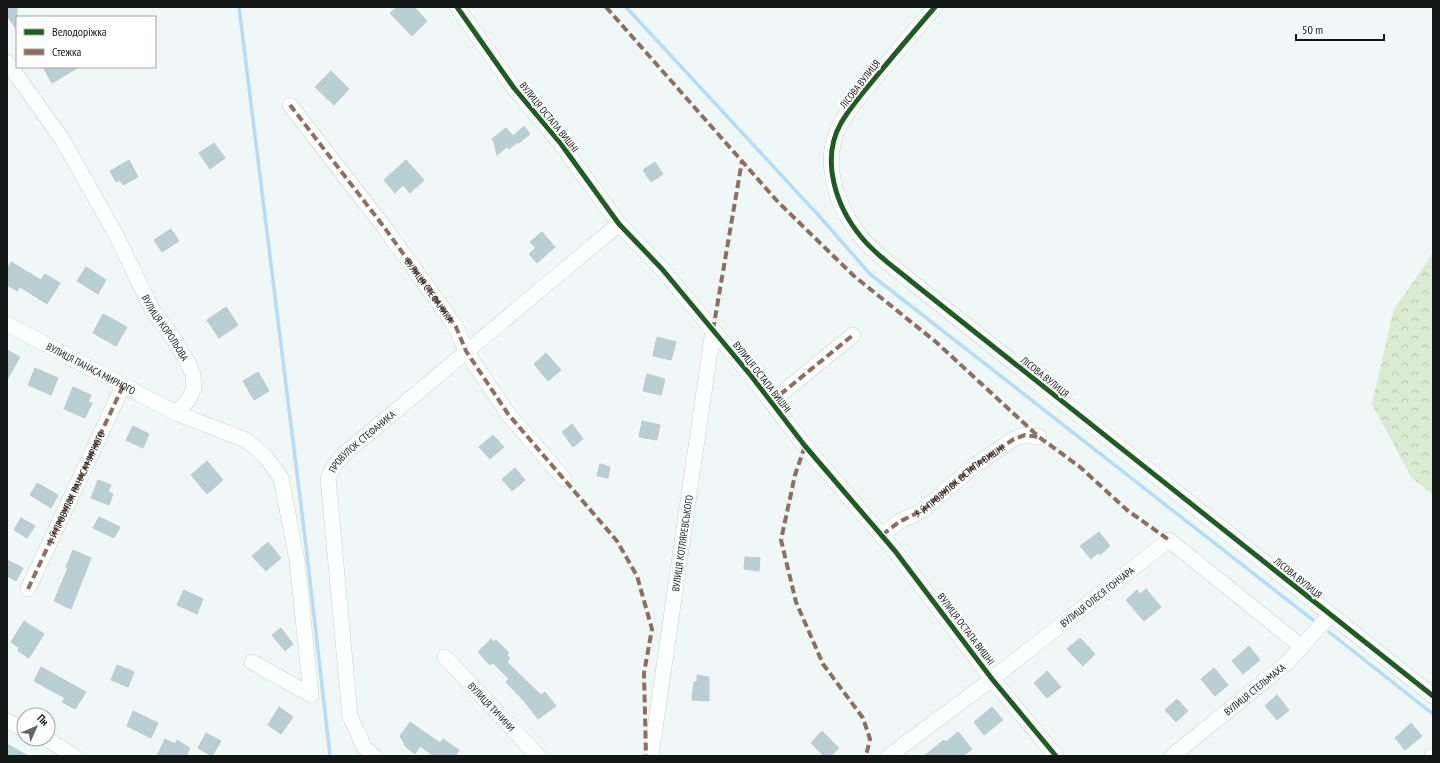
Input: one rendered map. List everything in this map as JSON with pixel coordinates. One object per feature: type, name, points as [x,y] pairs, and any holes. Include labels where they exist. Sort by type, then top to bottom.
[{"type":"street","name":"ВУЛИЦЯ ОСТАПА ВИШНІ","points":[[457,7],[514,88],[561,144],[619,224],[662,269],[771,402],[804,446],[882,535],[992,678],[1056,756]]},
{"type":"street","name":"ЛІСОВА ВУЛИЦЯ","points":[[935,7],[857,100],[841,124],[834,146],[831,168],[836,190],[847,216],[862,238],[879,255],[912,282],[1433,696]]},
{"type":"street","name":"ВУЛИЦЯ КОРОЛЬОВА","points":[[7,62],[62,139],[115,233],[152,309],[173,338],[187,361],[193,375],[194,388],[189,399],[176,413]]},
{"type":"street","name":"ВУЛИЦЯ СТЕФАНИКА","points":[[290,105],[384,227],[456,327],[466,351],[508,414],[564,479]]},
{"type":"street","name":"ПРОВУЛОК СТЕФАНИКА","points":[[374,756],[364,747],[350,716],[328,478],[334,466],[344,454],[619,224]]},
{"type":"street","name":"ВУЛИЦЯ ПАНАСА МИРНОГО","points":[[7,324],[176,413]]},
{"type":"street","name":"ВУЛИЦЯ КОТЛЯРЕВСЬКОГО","points":[[651,756],[713,330]]},
{"type":"street","points":[[771,402],[853,335]]},
{"type":"street","name":"1-Й ПРОВУЛОК ПАНАСА МИРНОГО","points":[[28,589],[123,386]]},
{"type":"street","points":[[176,413],[246,440],[266,457],[281,478],[297,560],[311,695],[252,662]]},
{"type":"street","name":"3-Й ПРОВУЛОК ОСТАПА ВИШНІ","points":[[882,535],[899,522],[923,510],[974,466],[1014,439],[1025,435],[1039,436]]},
{"type":"street","name":"ВУЛИЦЯ ОЛЕСЯ ГОНЧАРА","points":[[888,756],[992,678],[1169,540],[1302,647]]},
{"type":"street","name":"ВУЛИЦЯ СТЕЛЬМАХА","points":[[1172,756],[1288,662],[1330,615]]},
{"type":"street","name":"ВУЛИЦЯ ТИЧИНИ","points":[[445,657],[538,756]]},
{"type":"street","points":[[56,745],[74,756]]},
{"type":"green space","points":[[1433,253],[1433,495],[1411,477],[1372,404],[1393,311]]},
{"type":"building","points":[[7,7],[17,7],[16,29],[7,16]]},
{"type":"building","points":[[397,7],[414,7],[427,21],[412,36],[390,13]]},
{"type":"building","points":[[44,68],[77,68],[52,83]]},
{"type":"building","points":[[331,71],[349,89],[334,105],[315,87]]},
{"type":"building","points":[[524,126],[530,134],[519,143],[518,142],[509,149],[507,147],[497,155],[492,139],[506,128],[513,136]]},
{"type":"building","points":[[214,143],[225,158],[210,169],[199,153]]},
{"type":"building","points":[[129,160],[138,177],[123,185],[120,180],[116,182],[110,171]]},
{"type":"building","points":[[406,160],[424,180],[410,193],[403,185],[395,193],[384,180]]},
{"type":"building","points":[[655,162],[663,174],[651,182],[643,170]]},
{"type":"building","points":[[171,229],[179,241],[162,252],[154,240]]},
{"type":"building","points":[[542,232],[555,247],[537,263],[529,254],[536,248],[530,242]]},
{"type":"building","points":[[11,262],[41,280],[45,274],[60,283],[47,304],[20,287],[17,291],[7,285],[7,269]]},
{"type":"building","points":[[86,267],[106,280],[98,294],[77,281]]},
{"type":"building","points":[[226,307],[238,325],[219,338],[207,320]]},
{"type":"building","points":[[103,314],[127,327],[116,346],[93,333]]},
{"type":"building","points":[[657,337],[676,342],[671,360],[653,356]]},
{"type":"building","points":[[7,350],[20,357],[7,380]]},
{"type":"building","points":[[546,353],[561,370],[548,381],[534,364]]},
{"type":"building","points":[[35,368],[58,378],[51,395],[28,385]]},
{"type":"building","points":[[258,372],[269,391],[254,400],[243,381]]},
{"type":"building","points":[[647,374],[665,379],[661,395],[643,391]]},
{"type":"building","points":[[73,387],[91,395],[88,402],[92,403],[85,418],[64,409]]},
{"type":"building","points":[[642,421],[660,425],[657,440],[639,437]]},
{"type":"building","points":[[572,424],[583,439],[573,447],[562,432]]},
{"type":"building","points":[[133,426],[149,434],[143,448],[126,440]]},
{"type":"building","points":[[493,435],[504,447],[490,459],[479,447]]},
{"type":"building","points":[[207,461],[223,480],[207,494],[191,475]]},
{"type":"building","points":[[600,464],[610,467],[608,478],[597,476]]},
{"type":"building","points":[[515,468],[525,480],[512,491],[502,479]]},
{"type":"building","points":[[98,480],[111,485],[108,492],[113,494],[109,505],[91,498]]},
{"type":"building","points":[[37,483],[58,495],[51,508],[30,495]]},
{"type":"building","points":[[99,517],[120,527],[114,538],[93,528]]},
{"type":"building","points":[[21,518],[35,526],[27,538],[14,530]]},
{"type":"building","points":[[1099,532],[1110,546],[1100,555],[1098,553],[1091,559],[1080,546]]},
{"type":"building","points":[[268,542],[281,558],[266,571],[252,556]]},
{"type":"building","points":[[73,550],[91,558],[71,609],[54,601],[68,568],[66,567]]},
{"type":"building","points":[[745,557],[760,558],[759,571],[744,569]]},
{"type":"building","points":[[7,560],[23,568],[16,581],[7,576]]},
{"type":"building","points":[[1146,589],[1161,607],[1144,621],[1126,600],[1137,590],[1140,594]]},
{"type":"building","points":[[184,590],[203,599],[197,614],[177,605]]},
{"type":"building","points":[[24,621],[44,634],[29,658],[18,651],[19,648],[11,642]]},
{"type":"building","points":[[281,628],[293,644],[285,651],[272,635]]},
{"type":"building","points":[[1080,638],[1095,654],[1083,666],[1067,649]]},
{"type":"building","points":[[491,639],[494,642],[496,640],[509,653],[507,655],[510,658],[507,662],[541,695],[545,692],[556,706],[538,719],[525,702],[506,682],[509,679],[493,663],[490,665],[478,652]]},
{"type":"building","points":[[1249,646],[1260,660],[1243,674],[1232,661]]},
{"type":"building","points":[[117,665],[134,672],[128,687],[111,680]]},
{"type":"building","points":[[41,667],[86,692],[75,709],[62,702],[65,698],[34,681]]},
{"type":"building","points":[[1214,668],[1228,685],[1215,696],[1201,679]]},
{"type":"building","points":[[1047,671],[1061,687],[1047,698],[1034,683]]},
{"type":"building","points":[[697,675],[709,677],[709,701],[692,700],[694,682],[697,682]]},
{"type":"building","points":[[1277,695],[1289,710],[1277,720],[1265,706]]},
{"type":"building","points":[[1177,699],[1188,711],[1176,722],[1165,710]]},
{"type":"building","points":[[279,707],[293,717],[281,734],[268,725]]},
{"type":"building","points":[[992,707],[1003,720],[984,735],[974,722]]},
{"type":"building","points":[[133,711],[158,723],[151,738],[127,726]]},
{"type":"building","points":[[410,722],[440,743],[443,739],[459,750],[455,756],[434,756],[420,746],[415,754],[406,747],[400,736]]},
{"type":"building","points":[[1411,723],[1422,736],[1405,750],[1395,738]]},
{"type":"building","points":[[822,731],[839,748],[831,756],[824,756],[811,743]]},
{"type":"building","points":[[958,732],[972,749],[963,756],[924,756],[944,740],[946,742]]},
{"type":"building","points":[[206,733],[221,741],[212,756],[198,748]]},
{"type":"building","points":[[165,739],[175,744],[177,740],[190,748],[186,756],[157,756]]},
{"type":"building","points":[[7,744],[28,756],[7,756]]},
{"type":"waterway","points":[[239,7],[306,546],[330,756]]},
{"type":"waterway","points":[[626,7],[820,217],[870,274],[1313,620]]},
{"type":"waterway","points":[[1329,632],[1433,714]]},
{"type":"marked path","points":[[606,7],[778,202],[854,276],[936,342],[1039,437],[1080,467],[1127,510],[1169,540]]},
{"type":"marked path","points":[[290,105],[384,227],[456,327],[466,351],[508,414],[617,541],[637,576],[652,629],[644,673],[646,756]]},
{"type":"marked path","points":[[713,330],[742,161]]},
{"type":"marked path","points":[[771,402],[853,335]]},
{"type":"marked path","points":[[28,589],[123,386]]},
{"type":"marked path","points":[[882,535],[899,522],[923,510],[974,466],[1014,439],[1025,435],[1039,437]]},
{"type":"marked path","points":[[805,446],[795,475],[781,540],[796,602],[823,664],[863,718],[870,739],[866,756]]},
{"type":"cycle path","points":[[457,7],[514,88],[561,144],[619,224],[662,269],[752,377],[805,446],[895,551],[992,679],[1056,756]]},
{"type":"cycle path","points":[[935,7],[855,103],[845,116],[835,137],[832,152],[834,183],[838,198],[853,226],[867,244],[886,261],[1433,696]]}]
